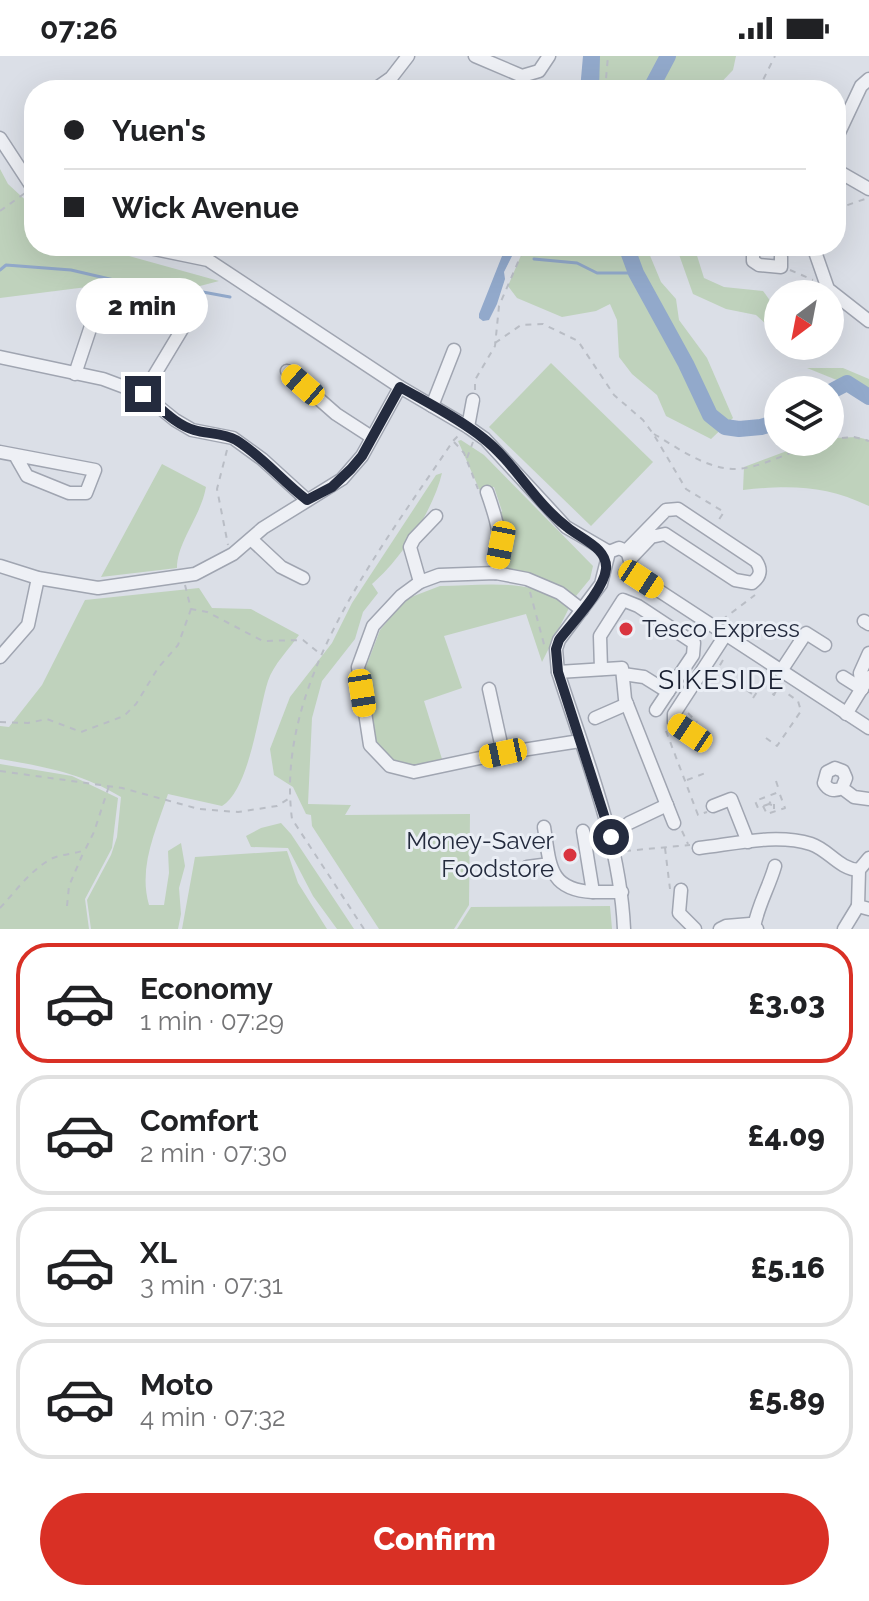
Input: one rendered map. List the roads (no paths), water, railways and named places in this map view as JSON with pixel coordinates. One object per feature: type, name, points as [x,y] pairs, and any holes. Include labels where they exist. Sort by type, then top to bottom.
[{"type":"street","points":[[388,80],[408,56]]},
{"type":"street","points":[[475,56],[522,76],[539,71],[549,56]]},
{"type":"street","points":[[846,118],[861,86],[869,79]]},
{"type":"street","points":[[0,138],[24,175]]},
{"type":"street","points":[[846,176],[869,189]]},
{"type":"street","points":[[189,256],[208,260],[400,387],[485,439],[566,527],[869,728]]},
{"type":"street","points":[[208,260],[209,256]]},
{"type":"street","points":[[752,256],[755,264],[781,262]]},
{"type":"street","points":[[816,256],[828,289],[869,321]]},
{"type":"street","points":[[75,374],[96,311],[86,300]]},
{"type":"street","points":[[143,394],[193,311]]},
{"type":"street","points":[[438,409],[454,350]]},
{"type":"street","points":[[0,357],[103,379],[143,394],[192,430],[233,438],[262,459],[307,500]]},
{"type":"street","points":[[287,371],[336,414],[370,436]]},
{"type":"street","points":[[0,566],[38,578],[98,588],[195,574],[233,554],[263,528],[342,479],[362,456],[370,436],[400,387]]},
{"type":"street","points":[[467,427],[473,400]]},
{"type":"street","points":[[0,452],[95,470],[86,493],[69,493],[27,476],[15,455]]},
{"type":"street","points":[[487,492],[499,525],[501,545],[496,573]]},
{"type":"street","points":[[624,929],[615,852],[558,672],[556,649],[559,640],[619,562],[654,521],[666,510],[678,509],[756,561],[760,574],[752,583],[735,580],[665,534],[654,521]]},
{"type":"street","points":[[420,582],[410,547],[436,516]]},
{"type":"street","points":[[619,562],[651,537],[665,534]]},
{"type":"street","points":[[251,539],[281,567],[303,578]]},
{"type":"street","points":[[580,741],[414,772],[390,766],[370,745],[358,667],[373,626],[401,596],[420,582],[439,575],[496,573],[527,579],[560,593],[582,610]]},
{"type":"street","points":[[0,657],[28,625],[38,578]]},
{"type":"street","points":[[601,669],[600,636],[623,600],[638,606],[694,643],[693,655],[656,710]]},
{"type":"street","points":[[781,671],[806,633],[825,645]]},
{"type":"street","points":[[695,731],[674,722],[674,714],[726,634]]},
{"type":"street","points":[[862,689],[860,673],[869,653]]},
{"type":"street","points":[[558,672],[622,668],[627,704],[674,823]]},
{"type":"street","points":[[623,674],[644,677],[668,692]]},
{"type":"street","points":[[843,677],[862,689]]},
{"type":"street","points":[[846,714],[869,677]]},
{"type":"street","points":[[489,689],[503,753]]},
{"type":"street","points":[[595,718],[627,704]]},
{"type":"street","points":[[842,788],[854,797],[869,799]]},
{"type":"street","points":[[713,806],[731,799],[748,842]]},
{"type":"street","points":[[629,823],[667,805]]},
{"type":"street","points":[[544,827],[553,874],[567,888],[622,892]]},
{"type":"street","points":[[583,831],[593,892]]},
{"type":"street","points":[[694,847],[783,839],[824,849],[849,870],[859,870]]},
{"type":"street","points":[[715,846],[716,862]]},
{"type":"street","points":[[844,929],[863,908],[859,870],[869,858]]},
{"type":"street","points":[[755,928],[758,904],[769,889],[776,863]]},
{"type":"street","points":[[527,867],[550,864]]},
{"type":"street","points":[[681,890],[679,913],[695,929]]},
{"type":"street","points":[[663,915],[679,913]]},
{"type":"street","points":[[720,929],[750,924],[755,928]]},
{"type":"water","points":[[583,56],[600,56],[599,80],[581,80]]},
{"type":"water","points":[[502,256],[512,256],[489,320],[483,321],[479,314]]},
{"type":"waterway","points":[[655,80],[668,56]]},
{"type":"waterway","points":[[630,256],[710,415],[725,427],[764,426]]},
{"type":"waterway","points":[[534,259],[577,263],[597,273],[636,273]]},
{"type":"waterway","points":[[0,270],[6,265],[71,270],[144,287],[181,288],[230,297]]},
{"type":"waterway","points":[[844,385],[847,383],[869,397]]},
{"type":"place","name":"Tesco Express","points":[[626,629]]},
{"type":"place","name":"Money-Saver Foodstore","points":[[570,855]]},
{"type":"district","name":"SIKESIDE","points":[[722,680]]}]
